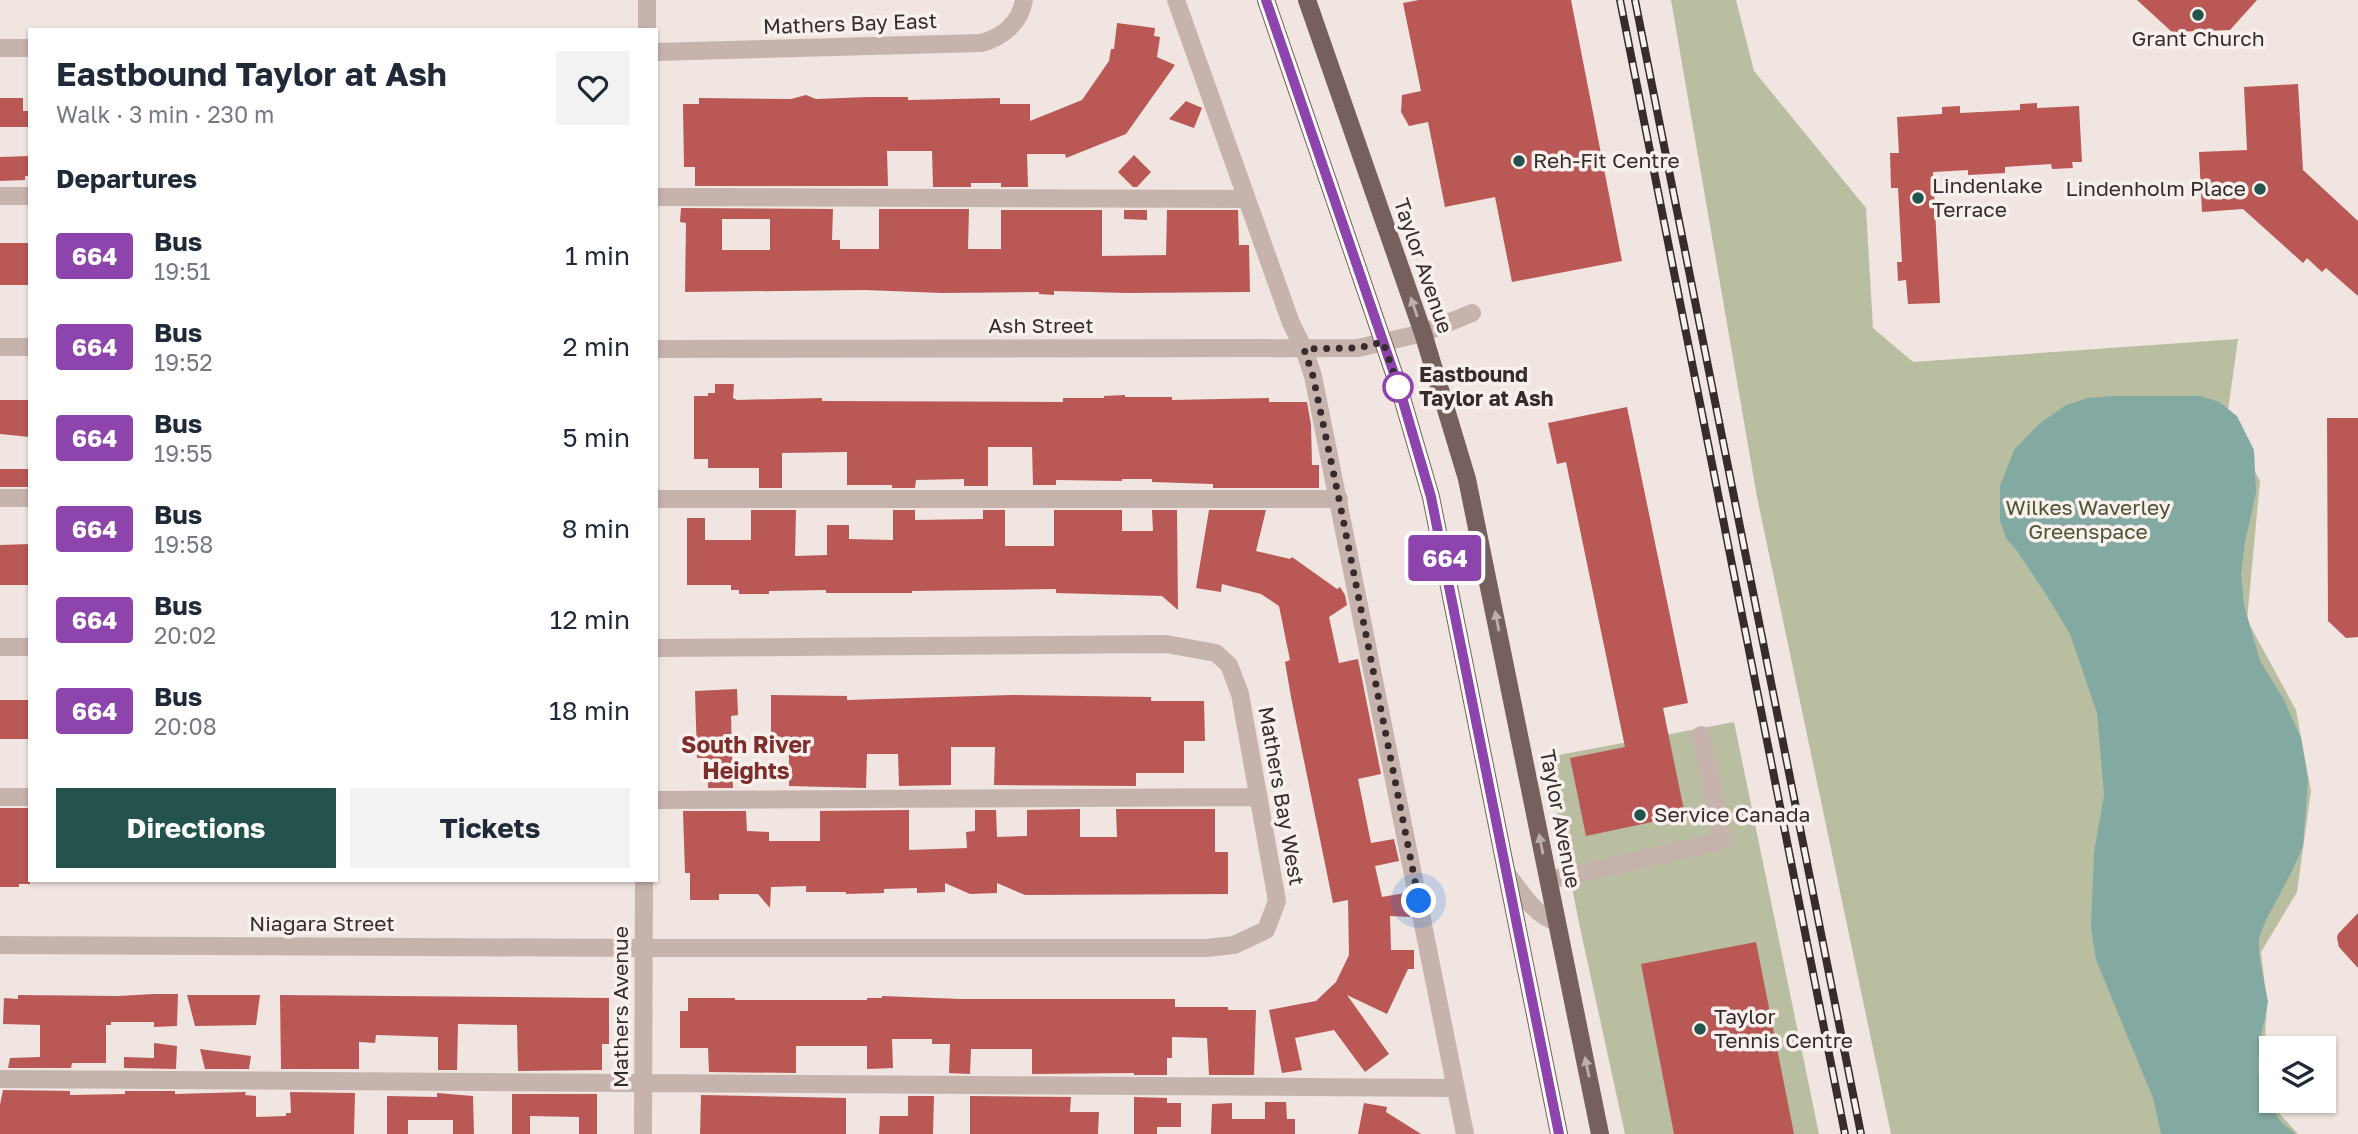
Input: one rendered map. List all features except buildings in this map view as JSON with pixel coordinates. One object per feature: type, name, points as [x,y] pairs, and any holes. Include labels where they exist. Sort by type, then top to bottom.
[{"type":"main road","name":"Taylor Avenue","points":[[1266,0],[1408,415],[1431,497],[1559,1134]]},
{"type":"main road","name":"Taylor Avenue","points":[[1307,0],[1423,333],[1467,479],[1600,1134]]},
{"type":"street","points":[[647,0],[647,28]]},
{"type":"street","name":"Mathers Bay East","points":[[658,52],[981,43],[995,39],[1008,30],[1017,19],[1024,0]]},
{"type":"street","points":[[1176,0],[1290,323],[1304,349],[1313,376],[1465,1134]]},
{"type":"street","points":[[0,48],[28,48]]},
{"type":"street","points":[[0,196],[28,196]]},
{"type":"street","points":[[658,197],[1246,200]]},
{"type":"street","name":"Ash Street","points":[[658,349],[1358,348],[1423,333],[1472,313]]},
{"type":"street","points":[[0,347],[28,347]]},
{"type":"street","points":[[0,498],[28,498]]},
{"type":"street","points":[[658,499],[1339,499]]},
{"type":"street","name":"Mathers Bay West","points":[[643,948],[1206,948],[1234,945],[1266,930],[1277,901],[1240,694],[1229,665],[1216,653],[1166,644],[658,648]]},
{"type":"street","points":[[0,647],[28,647]]},
{"type":"street","points":[[1549,880],[1723,841],[1701,735]]},
{"type":"street","points":[[0,797],[28,797]]},
{"type":"street","points":[[658,800],[1259,797]]},
{"type":"street","name":"Taylor Avenue","points":[[1507,874],[1533,906],[1548,919],[1557,922]]},
{"type":"street","name":"Mathers Avenue","points":[[643,1134],[644,882]]},
{"type":"street","name":"Niagara Street","points":[[0,945],[643,948]]},
{"type":"street","points":[[0,1079],[1456,1088]]},
{"type":"green space","name":"Wilkes Waverley Greenspace","points":[[1671,0],[1736,0],[1754,71],[1866,208],[1873,328],[1913,362],[2238,339],[2227,417],[2260,481],[2247,620],[2296,710],[2311,791],[2297,892],[2261,952],[2267,1004],[2265,1036],[2259,1036],[2259,1113],[2279,1113],[2298,1134],[1891,1134],[1757,497]]},
{"type":"green space","points":[[1734,722],[1819,1134],[1625,1134],[1547,760],[1559,755]]},
{"type":"water","points":[[2200,396],[2219,402],[2237,416],[2254,450],[2256,493],[2241,574],[2244,605],[2260,661],[2283,698],[2301,738],[2308,780],[2303,846],[2259,939],[2259,955],[2268,1002],[2261,1036],[2259,1036],[2259,1113],[2275,1113],[2296,1134],[2161,1134],[2153,1098],[2096,960],[2091,927],[2094,852],[2104,795],[2097,713],[2070,634],[2006,538],[2000,521],[2000,486],[2014,450],[2039,424],[2066,405],[2088,398]]},
{"type":"railway","points":[[1620,0],[1845,1134]]},
{"type":"railway","points":[[1635,0],[1861,1134]]},
{"type":"bus line","name":"664","points":[[1266,0],[1408,415],[1431,497],[1559,1134]]},
{"type":"place","name":"Grant Church","points":[[2198,15]]},
{"type":"place","name":"Reh-Fit Centre","points":[[1519,161]]},
{"type":"place","name":"Lindenholm Place","points":[[2260,189]]},
{"type":"place","name":"Lindenlake Terrace","points":[[1918,198]]},
{"type":"place","name":"Eastbound Taylor at Ash","points":[[1398,387]]},
{"type":"place","name":"Service Canada","points":[[1640,815]]},
{"type":"place","name":"Taylor Tennis Centre","points":[[1700,1029]]},
{"type":"district","name":"South River Heights","points":[[746,758]]},
{"type":"route","points":[[1398,387],[1400,391],[1383,342],[1358,348],[1304,349],[1313,376],[1339,499],[1419,901]]}]
